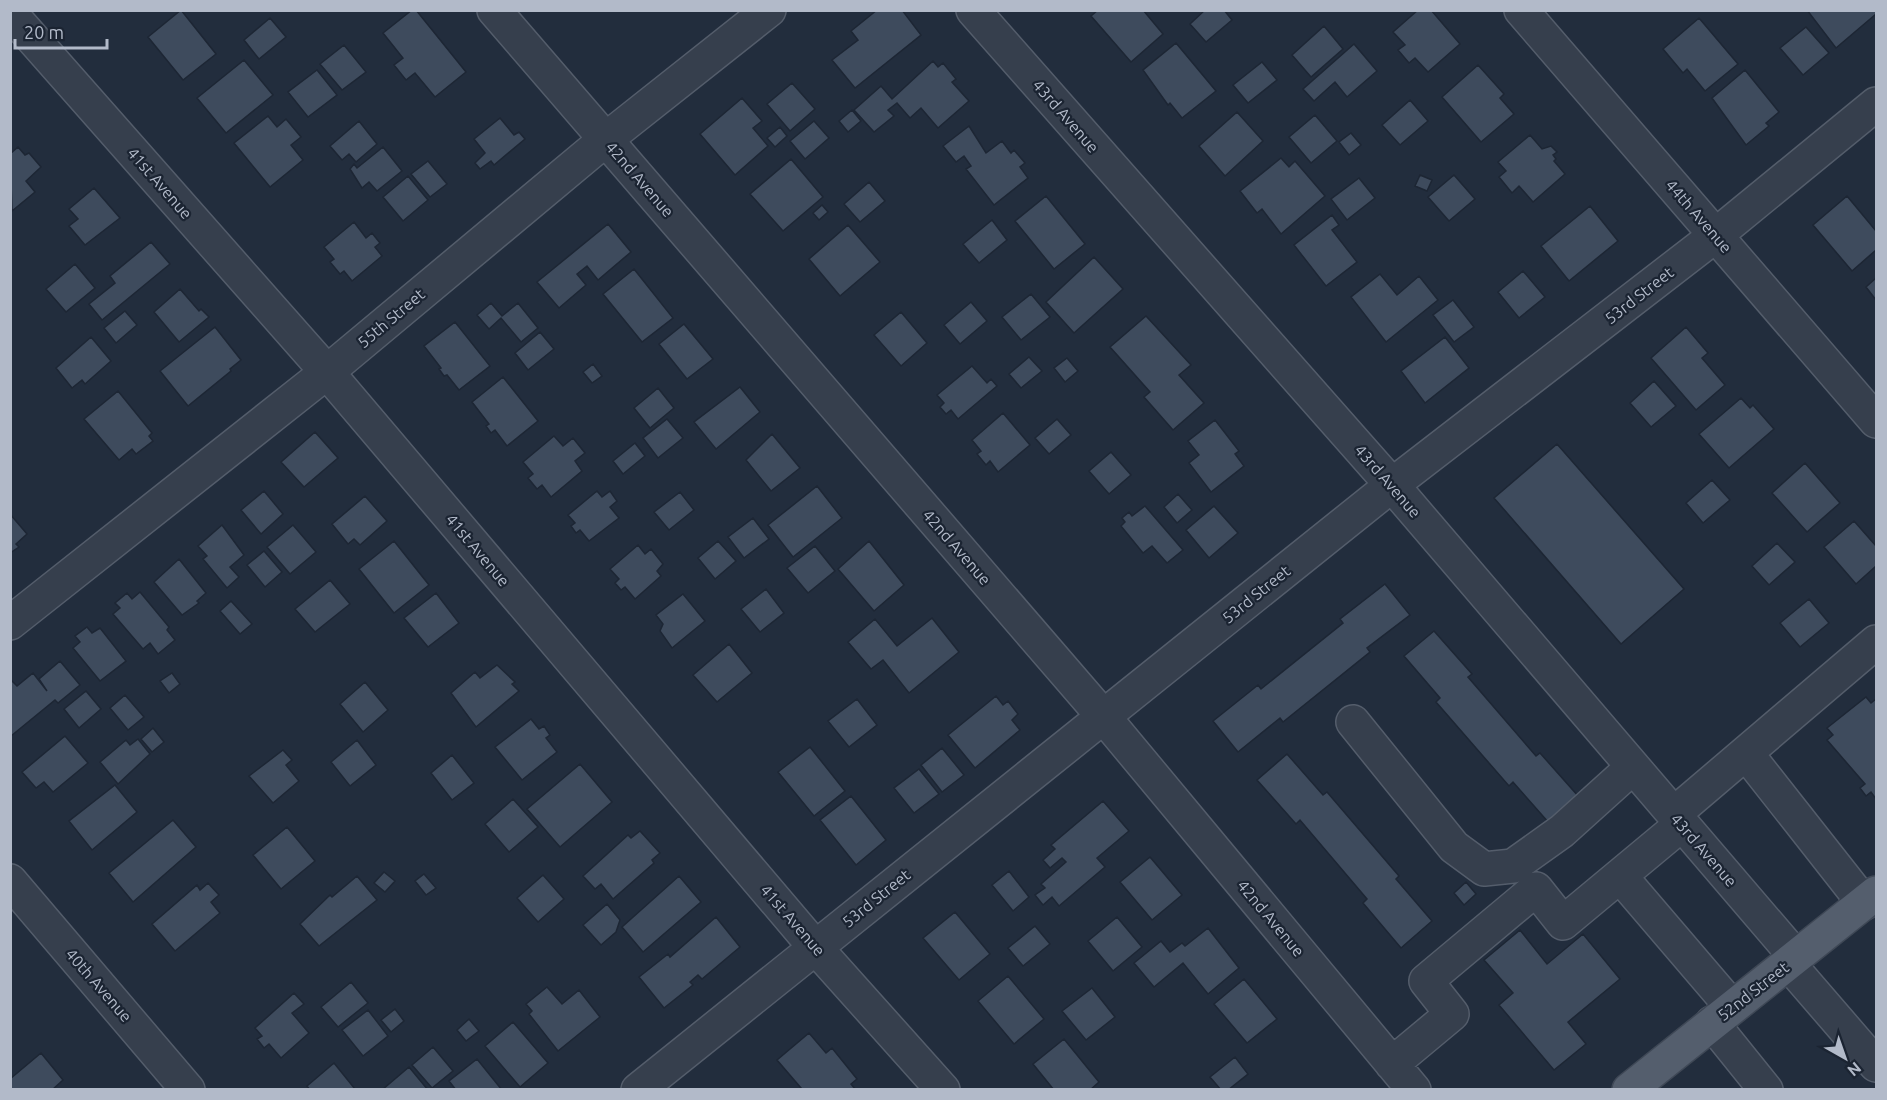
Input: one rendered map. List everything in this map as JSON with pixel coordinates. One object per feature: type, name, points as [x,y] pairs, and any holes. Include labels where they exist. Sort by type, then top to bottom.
[{"type":"main road","name":"52nd Street","points":[[1629,1089],[1870,898]]},
{"type":"street","name":"42nd Avenue","points":[[494,10],[1103,716],[1414,1089]]},
{"type":"street","name":"55th Street","points":[[10,623],[327,372],[605,140],[769,10]]},
{"type":"street","name":"43rd Avenue","points":[[973,10],[1392,485],[1678,819],[1876,1065]]},
{"type":"street","name":"44th Avenue","points":[[1521,10],[1876,421]]},
{"type":"street","name":"41st Avenue","points":[[10,13],[327,372],[815,947],[943,1089]]},
{"type":"street","name":"53rd Street","points":[[638,1089],[1392,485],[1716,235],[1876,104]]},
{"type":"street","points":[[1392,1064],[1452,1014],[1426,981],[1536,890],[1563,923],[1620,876],[1746,753],[1876,642]]},
{"type":"street","points":[[1353,722],[1455,847],[1484,869],[1513,866],[1562,831],[1633,767]]},
{"type":"street","points":[[1746,753],[1870,898]]},
{"type":"street","points":[[1620,876],[1722,1015],[1766,1089]]},
{"type":"street","name":"40th Avenue","points":[[10,882],[188,1089]]},
{"type":"building","points":[[181,10],[216,54],[183,80],[148,37]]},
{"type":"building","points":[[412,10],[416,10],[466,72],[435,97],[415,73],[406,80],[394,65],[403,58],[383,33]]},
{"type":"building","points":[[877,10],[902,10],[921,35],[855,88],[832,60],[858,40],[851,31]]},
{"type":"building","points":[[1098,10],[1143,10],[1163,34],[1131,62],[1091,16]]},
{"type":"building","points":[[1205,10],[1224,10],[1232,20],[1206,42],[1190,24]]},
{"type":"building","points":[[1418,10],[1431,10],[1460,44],[1428,72],[1415,58],[1409,63],[1398,50],[1405,45],[1393,32]]},
{"type":"building","points":[[1807,10],[1876,10],[1876,14],[1836,48]]},
{"type":"building","points":[[270,18],[286,37],[259,59],[244,40]]},
{"type":"building","points":[[1699,18],[1738,64],[1705,91],[1687,69],[1683,73],[1663,49]]},
{"type":"building","points":[[1324,26],[1343,49],[1311,77],[1292,55]]},
{"type":"building","points":[[1806,27],[1829,53],[1803,75],[1780,48]]},
{"type":"building","points":[[1176,43],[1216,91],[1182,118],[1170,103],[1168,105],[1143,70]]},
{"type":"building","points":[[1354,44],[1377,71],[1347,97],[1335,82],[1314,101],[1303,89]]},
{"type":"building","points":[[344,45],[366,72],[342,90],[320,64]]},
{"type":"building","points":[[244,60],[273,95],[226,133],[197,98]]},
{"type":"building","points":[[933,61],[938,67],[943,63],[956,79],[952,82],[969,101],[938,128],[921,108],[910,118],[897,103],[888,110],[894,116],[874,132],[854,110],[881,86],[892,99]]},
{"type":"building","points":[[1262,62],[1277,80],[1248,103],[1233,85]]},
{"type":"building","points":[[1478,65],[1504,94],[1500,98],[1514,114],[1481,142],[1442,97]]},
{"type":"building","points":[[317,70],[337,95],[308,117],[288,92]]},
{"type":"building","points":[[1745,70],[1779,112],[1766,123],[1769,126],[1746,145],[1712,98]]},
{"type":"building","points":[[792,83],[815,109],[790,131],[767,104]]},
{"type":"building","points":[[742,98],[762,121],[753,128],[768,146],[735,175],[700,134]]},
{"type":"building","points":[[1410,100],[1428,121],[1400,145],[1382,125]]},
{"type":"building","points":[[852,110],[861,121],[848,132],[839,121]]},
{"type":"building","points":[[1237,112],[1263,141],[1225,176],[1199,146]]},
{"type":"building","points":[[1315,115],[1337,141],[1311,163],[1289,137]]},
{"type":"building","points":[[268,116],[277,127],[286,119],[301,137],[291,145],[303,160],[270,187],[234,143]]},
{"type":"building","points":[[500,118],[514,135],[519,132],[525,139],[494,165],[491,161],[480,169],[475,163],[485,153],[474,139]]},
{"type":"building","points":[[359,121],[377,144],[356,162],[349,154],[342,160],[330,146]]},
{"type":"building","points":[[814,121],[829,138],[805,159],[790,141]]},
{"type":"building","points":[[969,126],[986,153],[1002,141],[1011,153],[1014,150],[1025,163],[1020,167],[1028,178],[994,205],[966,169],[971,166],[964,156],[956,162],[943,146]]},
{"type":"building","points":[[780,127],[787,136],[775,147],[767,138]]},
{"type":"building","points":[[1351,133],[1361,145],[1349,155],[1339,142]]},
{"type":"building","points":[[1530,135],[1542,149],[1551,146],[1557,152],[1553,155],[1556,159],[1554,161],[1565,174],[1533,202],[1519,186],[1512,193],[1499,177],[1506,171],[1498,162]]},
{"type":"building","points":[[18,147],[25,155],[29,153],[41,167],[26,181],[35,192],[12,211],[10,154]]},
{"type":"building","points":[[383,147],[402,171],[377,191],[369,182],[362,188],[350,169],[354,164],[357,168]]},
{"type":"building","points":[[1281,158],[1289,167],[1295,161],[1325,196],[1281,234],[1262,209],[1257,213],[1240,191]]},
{"type":"building","points":[[791,159],[823,197],[783,231],[750,194]]},
{"type":"building","points":[[428,161],[447,184],[430,197],[411,174]]},
{"type":"building","points":[[1420,175],[1432,180],[1427,191],[1415,186]]},
{"type":"building","points":[[1454,175],[1475,199],[1449,221],[1428,197]]},
{"type":"building","points":[[408,176],[428,200],[403,221],[383,197]]},
{"type":"building","points":[[1359,178],[1375,198],[1347,220],[1331,199]]},
{"type":"building","points":[[869,182],[885,201],[860,222],[844,204]]},
{"type":"building","points":[[94,188],[120,218],[85,245],[69,226],[78,219],[69,209]]},
{"type":"building","points":[[1046,196],[1085,244],[1054,269],[1015,221]]},
{"type":"building","points":[[1847,196],[1876,231],[1876,250],[1852,271],[1813,225]]},
{"type":"building","points":[[822,205],[828,212],[819,220],[813,213]]},
{"type":"building","points":[[1590,206],[1618,241],[1569,281],[1541,246]]},
{"type":"building","points":[[1332,215],[1339,225],[1332,230],[1357,262],[1326,286],[1294,245]]},
{"type":"building","points":[[992,220],[1007,240],[979,263],[963,244]]},
{"type":"building","points":[[354,222],[366,238],[372,233],[380,243],[375,247],[382,256],[352,281],[344,271],[340,274],[330,262],[334,259],[324,247]]},
{"type":"building","points":[[608,224],[631,252],[598,280],[587,266],[577,274],[586,285],[559,308],[537,282]]},
{"type":"building","points":[[848,225],[880,262],[840,296],[809,259]]},
{"type":"building","points":[[151,242],[170,264],[102,320],[89,304],[115,283],[110,276]]},
{"type":"building","points":[[1094,257],[1123,289],[1074,333],[1046,302]]},
{"type":"building","points":[[75,264],[95,288],[66,312],[46,289]]},
{"type":"building","points":[[634,269],[673,318],[642,342],[603,294]]},
{"type":"building","points":[[1523,271],[1545,297],[1519,318],[1498,292]]},
{"type":"building","points":[[1380,274],[1397,295],[1419,276],[1438,300],[1386,342],[1351,297]]},
{"type":"building","points":[[1876,278],[1876,300],[1866,287]]},
{"type":"building","points":[[180,289],[199,311],[201,309],[209,317],[179,342],[154,312]]},
{"type":"building","points":[[1031,294],[1050,317],[1021,340],[1002,317]]},
{"type":"building","points":[[1453,300],[1474,327],[1454,342],[1433,315]]},
{"type":"building","points":[[971,302],[987,321],[960,344],[944,325]]},
{"type":"building","points":[[491,303],[502,316],[518,303],[538,328],[521,342],[501,318],[489,329],[477,315]]},
{"type":"building","points":[[125,311],[137,325],[116,343],[104,328]]},
{"type":"building","points":[[901,312],[927,343],[901,366],[874,335]]},
{"type":"building","points":[[1146,316],[1191,365],[1179,375],[1204,403],[1173,430],[1144,397],[1150,392],[1110,347]]},
{"type":"building","points":[[455,322],[490,366],[459,390],[447,375],[444,376],[439,369],[441,368],[424,346]]},
{"type":"building","points":[[684,324],[713,359],[687,379],[659,344]]},
{"type":"building","points":[[215,327],[241,360],[188,406],[160,371]]},
{"type":"building","points":[[1686,327],[1708,353],[1702,358],[1725,385],[1696,410],[1651,358]]},
{"type":"building","points":[[540,332],[554,349],[528,370],[515,353]]},
{"type":"building","points":[[91,337],[111,361],[85,384],[82,380],[72,388],[56,368]]},
{"type":"building","points":[[1445,337],[1469,368],[1425,403],[1401,371]]},
{"type":"building","points":[[1029,357],[1042,371],[1021,388],[1009,374]]},
{"type":"building","points":[[1067,358],[1078,371],[1065,382],[1054,368]]},
{"type":"building","points":[[593,364],[602,376],[592,383],[583,372]]},
{"type":"building","points":[[972,366],[987,383],[991,379],[997,386],[958,419],[951,410],[946,414],[940,407],[944,403],[937,395]]},
{"type":"building","points":[[503,377],[538,421],[507,446],[495,430],[491,433],[486,426],[489,424],[472,402]]},
{"type":"building","points":[[1654,381],[1676,406],[1651,427],[1630,403]]},
{"type":"building","points":[[740,387],[760,412],[716,449],[694,422]]},
{"type":"building","points":[[658,388],[674,408],[650,428],[634,408]]},
{"type":"building","points":[[118,391],[152,433],[149,436],[153,441],[136,454],[132,449],[119,460],[84,419]]},
{"type":"building","points":[[1741,398],[1750,408],[1753,405],[1774,429],[1729,468],[1699,434]]},
{"type":"building","points":[[1003,413],[1030,445],[998,472],[990,461],[986,465],[977,454],[981,451],[972,440]]},
{"type":"building","points":[[667,419],[683,438],[658,458],[643,438]]},
{"type":"building","points":[[1057,419],[1071,435],[1049,454],[1035,438]]},
{"type":"building","points":[[1215,420],[1239,451],[1235,454],[1244,466],[1211,492],[1189,463],[1199,455],[1188,441]]},
{"type":"building","points":[[315,432],[338,458],[304,487],[281,462]]},
{"type":"building","points":[[772,434],[800,468],[771,491],[746,460]]},
{"type":"building","points":[[554,436],[563,446],[573,438],[585,453],[575,461],[582,471],[551,497],[542,485],[537,489],[528,478],[533,474],[523,462]]},
{"type":"building","points":[[635,443],[645,456],[623,474],[613,461]]},
{"type":"building","points":[[1557,444],[1684,589],[1621,644],[1494,498]]},
{"type":"building","points":[[1111,452],[1131,475],[1109,494],[1089,471]]},
{"type":"building","points":[[1805,463],[1840,503],[1807,532],[1772,493]]},
{"type":"building","points":[[1712,480],[1730,500],[1703,523],[1686,503]]},
{"type":"building","points":[[817,486],[842,518],[793,557],[768,525]]},
{"type":"building","points":[[264,491],[283,514],[261,534],[241,510]]},
{"type":"building","points":[[597,491],[602,497],[610,491],[617,501],[610,507],[619,518],[589,541],[580,530],[576,533],[571,526],[575,523],[568,515]]},
{"type":"building","points":[[680,492],[694,510],[669,530],[654,512]]},
{"type":"building","points":[[1178,494],[1192,510],[1177,523],[1164,507]]},
{"type":"building","points":[[365,496],[387,521],[360,545],[354,539],[348,544],[332,524]]},
{"type":"building","points":[[1145,506],[1183,550],[1167,563],[1152,546],[1143,553],[1121,526],[1125,522],[1122,518],[1129,512],[1132,516]]},
{"type":"building","points":[[1214,506],[1238,533],[1209,558],[1186,530]]},
{"type":"building","points":[[10,514],[27,534],[16,544],[19,547],[10,553]]},
{"type":"building","points":[[753,518],[769,539],[744,558],[728,537]]},
{"type":"building","points":[[1854,521],[1876,546],[1876,566],[1856,584],[1824,547]]},
{"type":"building","points":[[222,525],[244,555],[230,567],[239,577],[227,588],[203,559],[207,556],[198,546]]},
{"type":"building","points":[[293,525],[316,552],[290,574],[267,547]]},
{"type":"building","points":[[394,541],[429,585],[394,613],[359,569]]},
{"type":"building","points":[[718,541],[736,561],[715,579],[698,558]]},
{"type":"building","points":[[869,541],[904,585],[874,611],[838,569]]},
{"type":"building","points":[[1777,543],[1795,562],[1769,585],[1752,566]]},
{"type":"building","points":[[638,545],[645,554],[651,549],[663,564],[657,571],[661,576],[635,599],[625,587],[621,590],[615,583],[619,579],[610,569]]},
{"type":"building","points":[[815,546],[835,571],[808,593],[787,568]]},
{"type":"building","points":[[264,551],[282,572],[265,587],[247,565]]},
{"type":"building","points":[[179,559],[206,593],[197,601],[199,603],[182,615],[154,582]]},
{"type":"building","points":[[330,580],[350,604],[315,632],[295,609]]},
{"type":"building","points":[[1385,584],[1410,615],[1367,648],[1370,652],[1283,722],[1280,718],[1238,752],[1213,721],[1258,685],[1261,689],[1343,623],[1340,619]]},
{"type":"building","points":[[766,589],[784,613],[760,632],[741,609]]},
{"type":"building","points":[[140,592],[169,627],[167,630],[175,640],[158,654],[150,643],[143,649],[113,614],[120,608],[115,603],[127,593],[132,599]]},
{"type":"building","points":[[436,593],[459,623],[428,647],[404,618]]},
{"type":"building","points":[[683,594],[705,621],[672,648],[660,631],[663,624],[656,615]]},
{"type":"building","points":[[1809,599],[1829,623],[1800,647],[1780,623]]},
{"type":"building","points":[[231,601],[252,624],[240,634],[220,611]]},
{"type":"building","points":[[932,618],[959,652],[909,693],[883,660],[871,669],[848,642],[875,619],[897,646]]},
{"type":"building","points":[[87,627],[92,633],[100,628],[126,661],[100,681],[73,648],[80,642],[75,636]]},
{"type":"building","points":[[1434,631],[1472,674],[1468,677],[1536,756],[1540,753],[1579,797],[1549,823],[1513,782],[1509,786],[1436,702],[1440,698],[1404,656]]},
{"type":"building","points":[[729,644],[752,673],[717,702],[693,675]]},
{"type":"building","points":[[60,661],[80,685],[58,703],[55,700],[11,736],[10,679],[17,686],[33,673],[47,691],[39,679]]},
{"type":"building","points":[[497,665],[515,682],[512,684],[519,691],[476,727],[451,693],[475,672],[480,678]]},
{"type":"building","points":[[172,673],[180,684],[169,693],[160,681]]},
{"type":"building","points":[[365,682],[388,710],[363,732],[340,704]]},
{"type":"building","points":[[86,691],[101,709],[79,728],[64,709]]},
{"type":"building","points":[[125,695],[144,717],[128,730],[110,708]]},
{"type":"building","points":[[996,696],[1003,705],[1008,701],[1018,714],[1012,720],[1020,730],[975,768],[948,735]]},
{"type":"building","points":[[1866,697],[1871,703],[1876,699],[1876,799],[1871,792],[1866,796],[1860,788],[1865,784],[1827,740],[1833,735],[1827,728]]},
{"type":"building","points":[[857,699],[877,725],[849,747],[828,721]]},
{"type":"building","points":[[531,719],[539,729],[544,726],[550,735],[546,738],[557,752],[522,780],[495,747]]},
{"type":"building","points":[[153,728],[164,742],[152,752],[141,739]]},
{"type":"building","points":[[65,736],[88,763],[53,792],[44,782],[36,788],[22,772]]},
{"type":"building","points":[[138,739],[150,754],[118,784],[100,762],[126,740],[130,745]]},
{"type":"building","points":[[357,740],[376,765],[350,786],[331,762]]},
{"type":"building","points":[[810,747],[845,791],[814,816],[778,772]]},
{"type":"building","points":[[942,748],[964,775],[942,792],[921,765]]},
{"type":"building","points":[[283,750],[292,760],[286,765],[299,781],[273,803],[249,776]]},
{"type":"building","points":[[1287,754],[1323,795],[1327,792],[1399,876],[1396,879],[1432,921],[1401,948],[1363,903],[1367,899],[1300,820],[1296,824],[1257,780]]},
{"type":"building","points":[[452,755],[474,783],[452,800],[431,773]]},
{"type":"building","points":[[580,764],[612,802],[560,847],[527,809]]},
{"type":"building","points":[[919,769],[939,794],[914,813],[894,788]]},
{"type":"building","points":[[115,785],[137,812],[92,850],[69,821]]},
{"type":"building","points":[[851,796],[886,840],[856,865],[820,820]]},
{"type":"building","points":[[513,799],[538,827],[509,852],[485,824]]},
{"type":"building","points":[[1103,801],[1129,831],[1097,858],[1105,867],[1059,906],[1052,897],[1043,905],[1035,895],[1045,888],[1041,884],[1066,862],[1062,858],[1050,868],[1043,860],[1055,849],[1051,845]]},
{"type":"building","points":[[173,820],[196,847],[133,902],[109,873]]},
{"type":"building","points":[[287,827],[315,861],[281,889],[253,855]]},
{"type":"building","points":[[640,831],[660,853],[652,860],[654,863],[613,899],[601,884],[595,889],[583,876],[628,835],[631,838]]},
{"type":"building","points":[[1150,857],[1182,895],[1152,920],[1120,882]]},
{"type":"building","points":[[1009,871],[1029,897],[1013,911],[992,885]]},
{"type":"building","points":[[384,872],[395,881],[385,892],[374,883]]},
{"type":"building","points":[[424,874],[436,888],[426,895],[415,881]]},
{"type":"building","points":[[543,875],[564,899],[538,922],[517,898]]},
{"type":"building","points":[[357,876],[377,900],[319,946],[300,924],[330,895],[332,897]]},
{"type":"building","points":[[679,876],[701,902],[643,952],[622,927]]},
{"type":"building","points":[[1466,882],[1476,894],[1464,905],[1454,893]]},
{"type":"building","points":[[208,883],[219,895],[211,902],[220,913],[175,951],[152,924],[197,885],[200,890]]},
{"type":"building","points":[[607,904],[620,920],[616,932],[601,945],[583,925]]},
{"type":"building","points":[[955,912],[990,954],[959,980],[923,938]]},
{"type":"building","points":[[716,917],[740,947],[702,979],[698,975],[690,982],[693,985],[664,1008],[639,977],[668,954],[670,957]]},
{"type":"building","points":[[1117,917],[1142,947],[1113,971],[1088,941]]},
{"type":"building","points":[[1035,926],[1050,944],[1023,966],[1008,948]]},
{"type":"building","points":[[1208,928],[1239,968],[1208,994],[1183,963],[1154,987],[1134,963],[1161,941],[1170,952],[1182,943],[1185,946]]},
{"type":"building","points":[[1520,930],[1547,964],[1583,934],[1620,979],[1568,1022],[1586,1044],[1554,1070],[1499,1005],[1513,993],[1484,960]]},
{"type":"building","points":[[1008,976],[1044,1019],[1014,1044],[978,1001]]},
{"type":"building","points":[[1244,979],[1277,1019],[1247,1043],[1214,1004]]},
{"type":"building","points":[[351,982],[368,1003],[338,1027],[321,1007]]},
{"type":"building","points":[[547,987],[562,1004],[579,990],[600,1017],[558,1051],[529,1014],[532,1011],[526,1004]]},
{"type":"building","points":[[1092,988],[1115,1017],[1086,1040],[1062,1011]]},
{"type":"building","points":[[294,993],[304,1004],[292,1013],[309,1033],[281,1058],[269,1044],[264,1048],[257,1039],[262,1036],[255,1028]]},
{"type":"building","points":[[395,1009],[404,1021],[391,1032],[381,1020]]},
{"type":"building","points":[[368,1010],[388,1036],[363,1056],[342,1030]]},
{"type":"building","points":[[469,1019],[479,1031],[466,1041],[457,1030]]},
{"type":"building","points":[[513,1022],[548,1063],[520,1087],[485,1046]]},
{"type":"building","points":[[809,1033],[826,1053],[832,1048],[857,1079],[851,1084],[856,1090],[799,1090],[801,1088],[777,1060]]},
{"type":"building","points":[[1064,1039],[1099,1082],[1090,1090],[1054,1090],[1033,1064]]},
{"type":"building","points":[[433,1047],[453,1071],[432,1088],[412,1065]]},
{"type":"building","points":[[41,1053],[63,1080],[52,1090],[10,1090],[10,1079]]},
{"type":"building","points":[[1235,1057],[1248,1074],[1228,1090],[1221,1090],[1210,1077]]},
{"type":"building","points":[[477,1059],[502,1090],[456,1090],[449,1081]]},
{"type":"building","points":[[334,1063],[355,1089],[310,1090],[307,1086]]},
{"type":"building","points":[[409,1067],[428,1090],[382,1090]]}]
